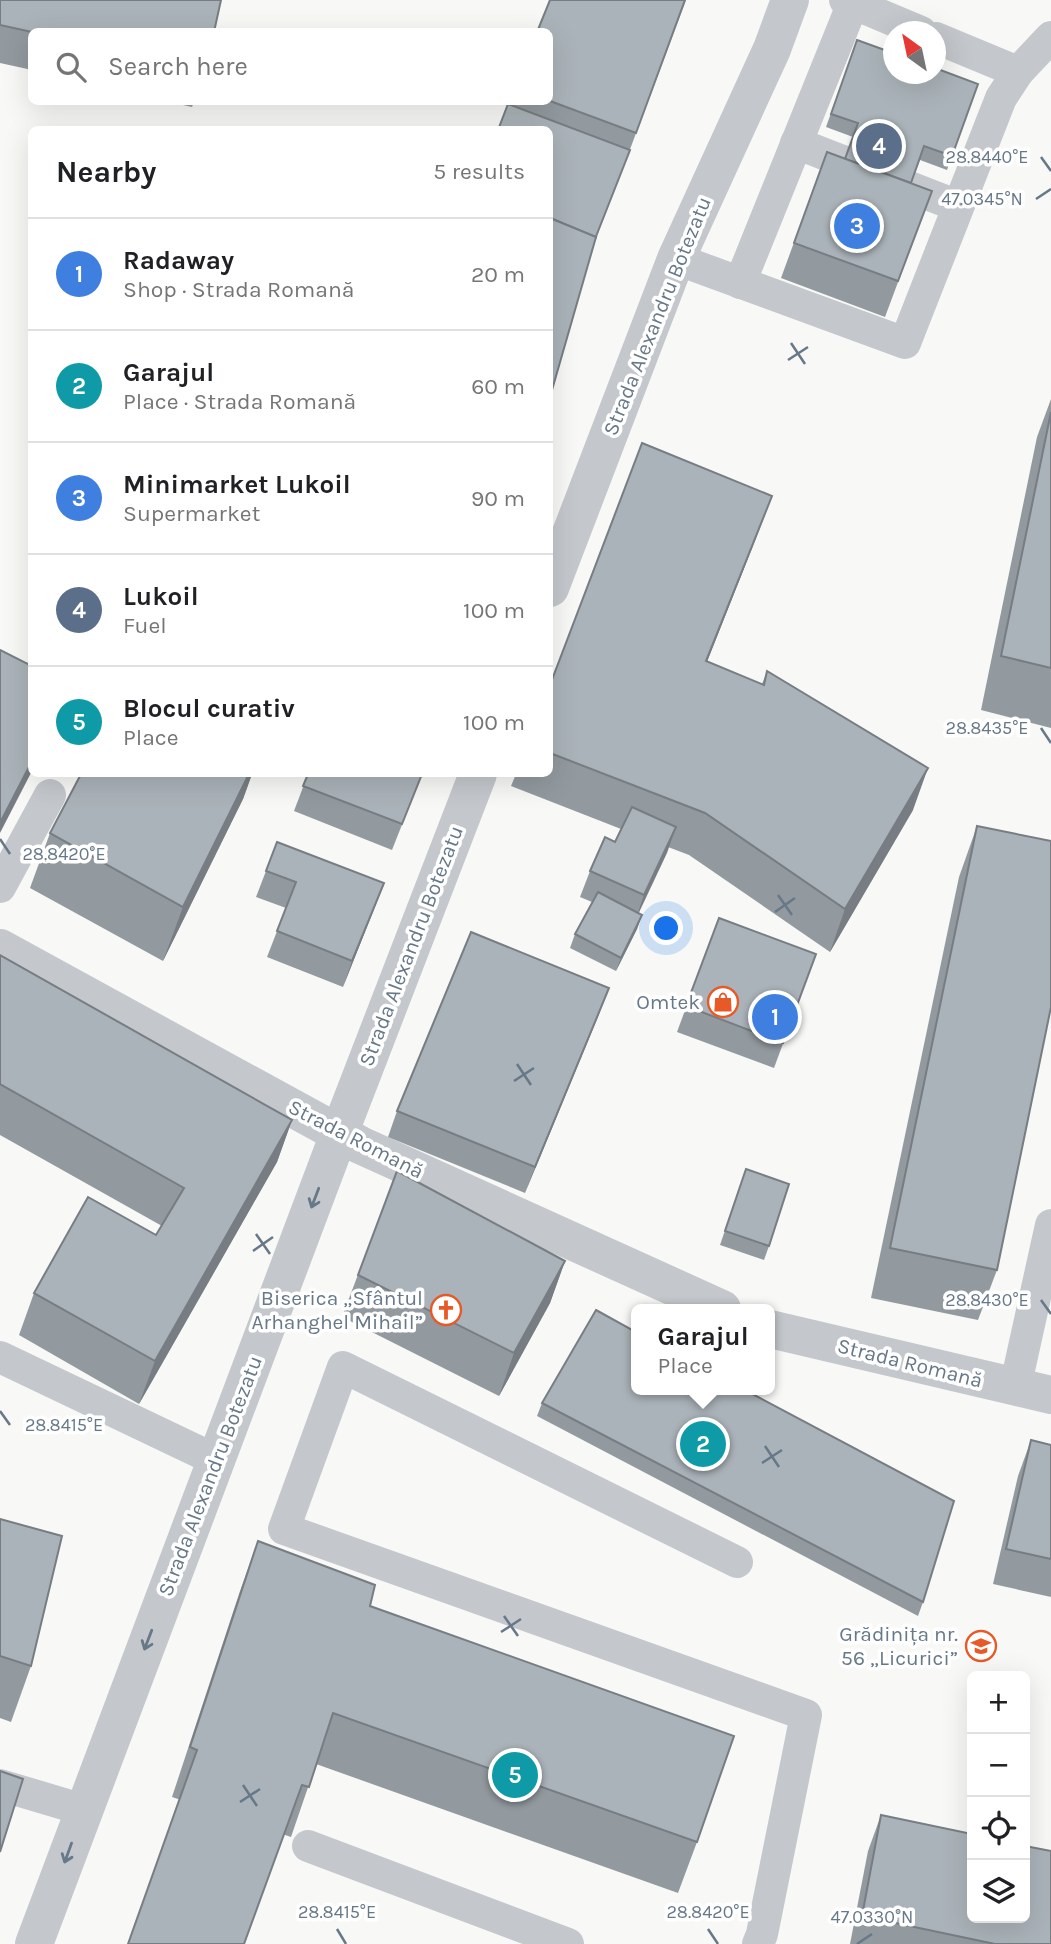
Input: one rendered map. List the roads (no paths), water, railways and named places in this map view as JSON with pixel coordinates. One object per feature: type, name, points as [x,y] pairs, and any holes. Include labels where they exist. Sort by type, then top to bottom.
[{"type":"street","points":[[772,49],[790,0]]},
{"type":"street","points":[[772,49],[838,1]]},
{"type":"street","name":"Strada Alexandru Botezatu","points":[[553,580],[676,259],[772,49]]},
{"type":"street","name":"Strada Alexandru Botezatu","points":[[34,1944],[339,1134],[477,777]]},
{"type":"street","name":"Strada Romană","points":[[0,948],[339,1134],[711,1304]]},
{"type":"street","name":"Strada Romană","points":[[775,1330],[1033,1392]]},
{"type":"lane","points":[[740,283],[796,143],[838,1],[892,21]]},
{"type":"lane","points":[[676,259],[905,343],[1001,98],[1018,72],[1051,37]]},
{"type":"lane","points":[[946,42],[1018,72]]},
{"type":"lane","points":[[796,143],[958,206]]},
{"type":"lane","points":[[0,887],[50,795]]},
{"type":"lane","points":[[1033,1392],[1051,1225]]},
{"type":"lane","points":[[0,1357],[216,1460]]},
{"type":"lane","points":[[737,1562],[343,1367],[285,1529],[806,1715],[758,1944]]},
{"type":"lane","points":[[0,1785],[84,1810]]},
{"type":"lane","points":[[308,1846],[568,1944]]},
{"type":"place","name":"Lukoil","points":[[879,146]]},
{"type":"place","name":"Minimarket Lukoil","points":[[857,226]]},
{"type":"place","name":"Omtek","points":[[723,1002]]},
{"type":"place","name":"Radaway","points":[[775,1017]]},
{"type":"place","name":"Biserica „Sfântul Arhanghel Mihail”","points":[[446,1310]]},
{"type":"place","name":"Garajul","points":[[703,1444]]},
{"type":"place","name":"Grădinița nr. 56 „Licurici”","points":[[981,1646]]},
{"type":"place","name":"Blocul curativ","points":[[515,1775]]}]
